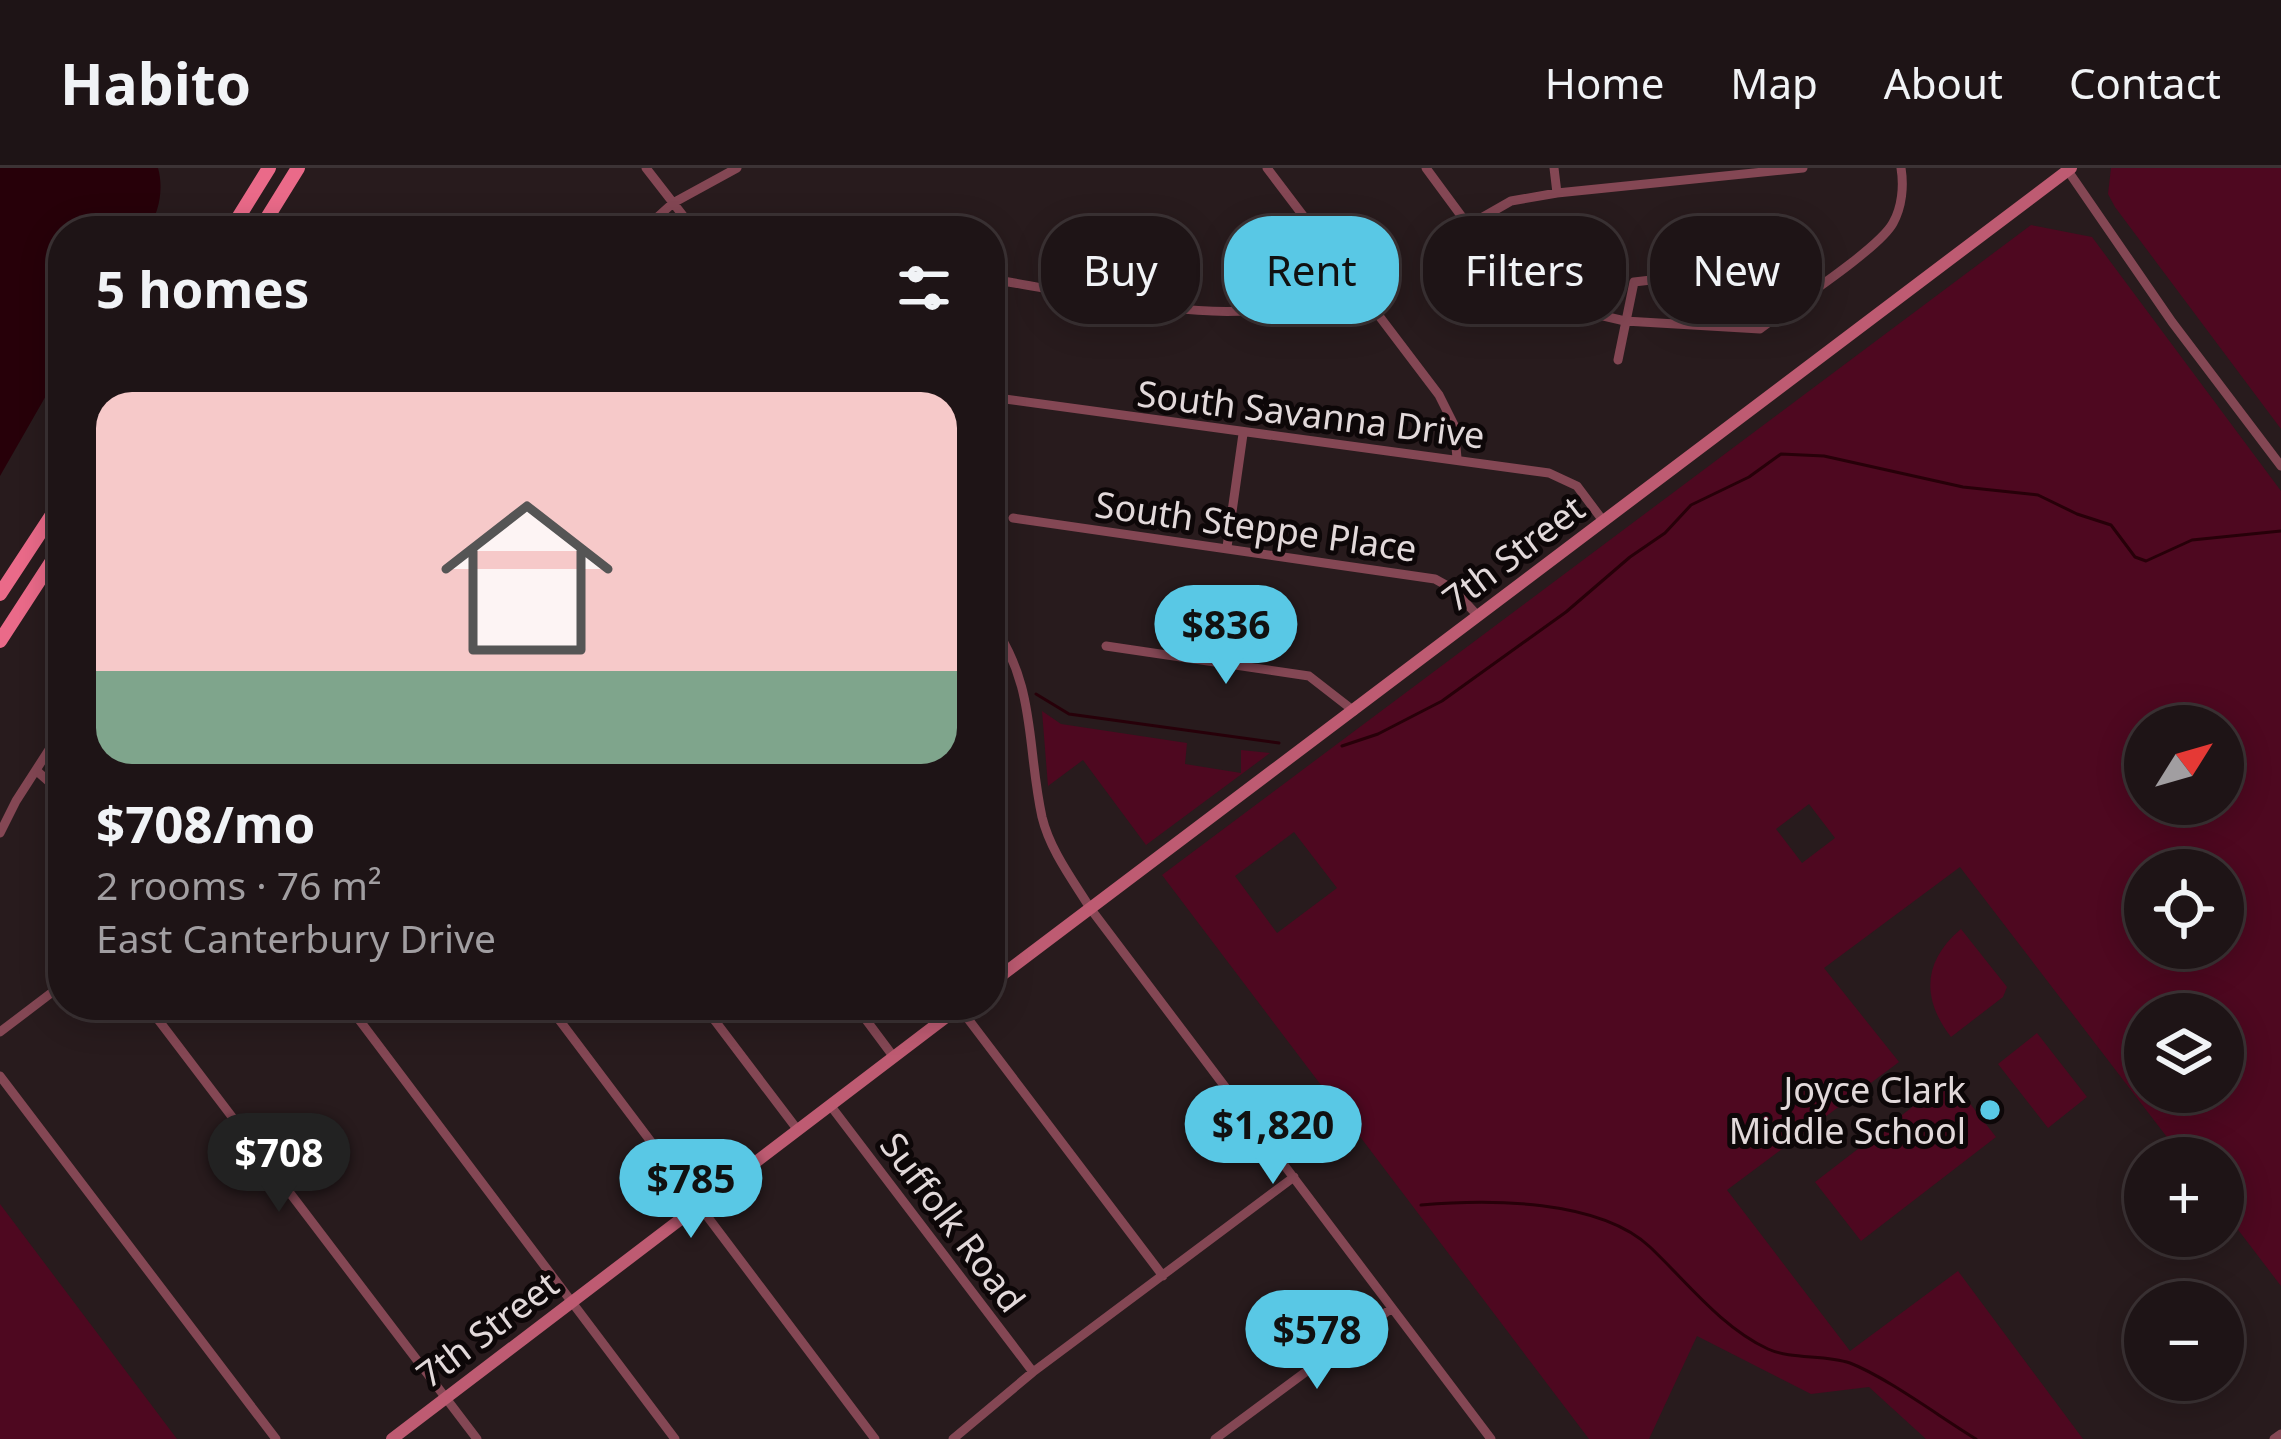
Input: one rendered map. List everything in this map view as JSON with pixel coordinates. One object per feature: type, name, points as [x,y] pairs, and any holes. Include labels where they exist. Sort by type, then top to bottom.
[{"type":"main road","points":[[239,216],[268,168]]},
{"type":"main road","points":[[269,216],[298,168]]},
{"type":"main road","name":"7th Street","points":[[1005,973],[2068,169]]},
{"type":"main road","points":[[0,594],[48,521]]},
{"type":"main road","points":[[0,641],[48,567]]},
{"type":"main road","name":"7th Street","points":[[392,1439],[941,1020]]},
{"type":"street","points":[[646,168],[684,216]]},
{"type":"street","points":[[659,216],[737,168]]},
{"type":"street","points":[[1267,168],[1303,216]]},
{"type":"street","points":[[1426,168],[1462,216]]},
{"type":"street","points":[[1554,168],[1557,193]]},
{"type":"street","points":[[1485,216],[1511,201],[1557,193],[1803,168]]},
{"type":"street","points":[[1822,282],[1891,228],[1899,209],[1901,168]]},
{"type":"street","points":[[2068,169],[2172,322],[2281,466]]},
{"type":"street","points":[[1626,317],[1634,282],[1650,280]]},
{"type":"street","points":[[1005,281],[1041,287]]},
{"type":"street","points":[[1385,324],[1439,395],[1454,425],[1456,458]]},
{"type":"street","points":[[1618,360],[1624,324]]},
{"type":"street","points":[[1676,324],[1760,329],[1767,324]]},
{"type":"street","name":"South Savanna Drive","points":[[1005,400],[1456,458],[1564,478],[1604,522]]},
{"type":"street","points":[[1227,547],[1243,434]]},
{"type":"street","name":"South Steppe Place","points":[[1013,518],[1435,579],[1453,589],[1478,616]]},
{"type":"street","points":[[1005,646],[1018,668],[1027,702],[1043,821],[1060,862],[1492,1439]]},
{"type":"street","points":[[1106,646],[1309,676],[1354,711]]},
{"type":"street","points":[[0,833],[48,754]]},
{"type":"street","points":[[38,772],[48,781]]},
{"type":"street","points":[[0,1032],[48,995]]},
{"type":"street","points":[[158,1020],[477,1439]]},
{"type":"street","points":[[359,1020],[675,1439]]},
{"type":"street","points":[[559,1020],[875,1439]]},
{"type":"street","points":[[714,1020],[797,1129]]},
{"type":"street","points":[[866,1020],[893,1056]]},
{"type":"street","points":[[971,1020],[1163,1276]]},
{"type":"street","points":[[0,1076],[276,1439]]},
{"type":"street","name":"Suffolk Road","points":[[830,1105],[1034,1372]]},
{"type":"street","points":[[953,1439],[1034,1372],[1294,1177]]},
{"type":"street","points":[[1215,1439],[1392,1308]]},
{"type":"shaded area","points":[[0,168],[158,168],[154,216],[48,216],[48,392],[0,476]]},
{"type":"shaded area","points":[[2111,168],[2281,168],[2281,429],[2115,207],[2108,194]]},
{"type":"shaded area","points":[[2031,225],[2092,237],[2281,491],[2281,1286],[2244,1238],[2244,1137],[2167,1137],[2149,1113],[2244,1113],[2244,993],[2124,993],[2124,1081],[1960,867],[1824,968],[1899,1062],[1727,1190],[1850,1351],[1958,1271],[2083,1439],[1926,1439],[1869,1387],[1811,1394],[1697,1336],[1649,1439],[1589,1439],[1162,875]],"holes":[[[1809,804],[1835,838],[1802,863],[1776,829]],[[1294,832],[1337,888],[1277,933],[1235,876]]]},
{"type":"shaded area","points":[[1042,711],[1061,724],[1187,743],[1185,764],[1241,773],[1241,750],[1270,753],[1146,845],[1083,760],[1048,786]]},
{"type":"shaded area","points":[[1961,929],[2007,987],[2003,997],[1951,1037],[1935,1008],[1931,980],[1939,954]]},
{"type":"shaded area","points":[[2037,1033],[2087,1097],[2048,1128],[1998,1064]]},
{"type":"shaded area","points":[[1950,1078],[1996,1137],[1861,1241],[1815,1182]]},
{"type":"shaded area","points":[[0,1204],[177,1439],[0,1439]]},
{"type":"waterway","points":[[1342,746],[1378,734],[1442,701],[1566,612],[1665,533],[1691,505],[1749,477],[1781,454],[1824,456],[1963,487],[2038,495],[2111,525],[2135,557],[2146,561],[2192,540],[2281,531]]},
{"type":"waterway","points":[[1036,694],[1069,714],[1279,743]]},
{"type":"waterway","points":[[1421,1205],[1510,1203],[1602,1219],[1650,1247],[1751,1340],[1777,1352],[1864,1369],[1976,1439]]},
{"type":"place","name":"Joyce Clark Middle School","points":[[1990,1110]]}]
